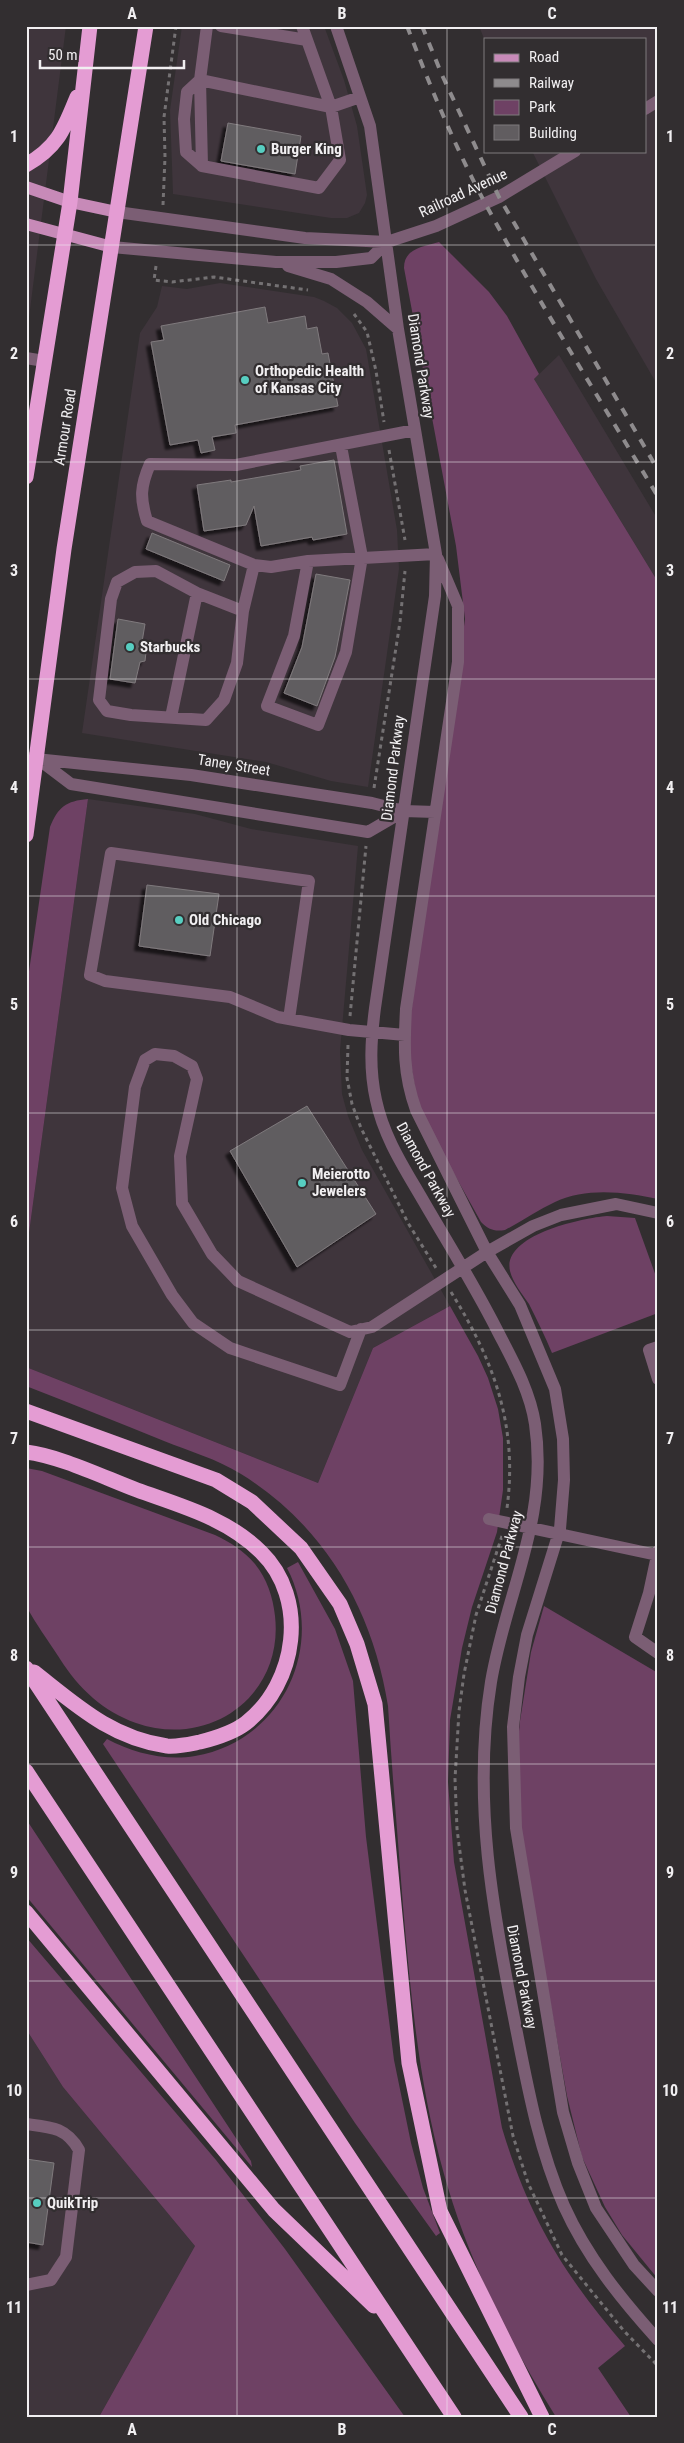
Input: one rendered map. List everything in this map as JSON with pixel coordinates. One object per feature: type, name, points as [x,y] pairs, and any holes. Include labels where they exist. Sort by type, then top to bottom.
[{"type":"highway","name":"Armour Road","points":[[26,477],[70,202],[90,26]]},
{"type":"highway","name":"Armour Road","points":[[26,835],[32,759],[146,26]]},
{"type":"highway","points":[[26,165],[42,155],[59,139],[85,74]]},
{"type":"highway","points":[[26,1411],[216,1480],[252,1502],[302,1548],[340,1604],[358,1644],[375,1704],[409,2063],[440,2210],[542,2417]]},
{"type":"highway","points":[[26,1452],[52,1458],[201,1514],[221,1522],[242,1535],[263,1554],[276,1572],[286,1595],[292,1628],[290,1648],[284,1669],[276,1688],[262,1707],[245,1723],[230,1732],[187,1745],[169,1746],[119,1733],[87,1714],[26,1667]]},
{"type":"highway","points":[[26,1667],[521,2417]]},
{"type":"highway","points":[[26,1771],[454,2417]]},
{"type":"highway","points":[[26,1912],[274,2210],[394,2326]]},
{"type":"main road","points":[[26,187],[70,202],[116,212]]},
{"type":"main road","points":[[26,224],[112,247]]},
{"type":"street","points":[[207,26],[200,80],[202,166],[319,188],[340,160],[331,107],[302,26]]},
{"type":"street","points":[[220,26],[307,40]]},
{"type":"street","name":"Diamond Parkway","points":[[336,26],[370,126],[398,329],[436,554],[435,596],[372,1032],[372,1072],[382,1123],[392,1148],[492,1321],[526,1390],[535,1424],[538,1469],[532,1527],[500,1641],[487,1718],[483,1804],[488,1877],[531,2104],[541,2145],[553,2178],[585,2246],[607,2280],[658,2340]]},
{"type":"street","points":[[200,80],[331,107],[360,98]]},
{"type":"street","points":[[646,108],[658,101]]},
{"type":"street","name":"Railroad Avenue","points":[[387,242],[436,226],[499,197],[573,152]]},
{"type":"street","points":[[116,212],[304,238],[387,242]]},
{"type":"street","points":[[112,247],[276,262],[336,262],[371,258],[387,242]]},
{"type":"street","points":[[276,262],[331,279],[368,302],[398,329]]},
{"type":"street","points":[[26,358],[44,361]]},
{"type":"street","points":[[415,430],[236,465],[150,464],[144,480],[141,500],[147,521],[254,565],[271,567],[308,561],[436,554]]},
{"type":"street","points":[[308,561],[294,636],[267,706],[318,725],[346,652],[362,557],[340,446]]},
{"type":"street","name":"Diamond Parkway","points":[[436,554],[458,606],[460,640],[406,1009],[405,1064],[409,1090],[416,1110],[487,1252],[520,1305],[555,1389],[563,1439],[564,1480],[559,1532],[528,1635],[520,1677],[514,1727],[513,1776],[516,1828],[563,2112],[578,2163],[596,2208],[634,2265],[658,2291]]},
{"type":"street","points":[[243,611],[197,593],[156,571],[135,572],[117,582],[111,599],[99,700],[107,710],[131,715],[206,720],[224,700],[237,663],[243,611],[254,565]]},
{"type":"street","points":[[171,717],[197,593]]},
{"type":"street","points":[[32,759],[71,784],[368,832],[404,811]]},
{"type":"street","name":"Taney Street","points":[[32,759],[191,775],[372,803],[404,811],[435,812]]},
{"type":"street","points":[[289,1019],[309,881],[111,853],[90,975],[105,981],[230,997],[278,1017],[349,1030],[405,1035]]},
{"type":"street","points":[[361,1329],[340,1386],[230,1348],[193,1323],[172,1295],[132,1226],[122,1188],[135,1088],[145,1060],[155,1054],[174,1056],[192,1066],[197,1079],[180,1156],[182,1203],[212,1254],[238,1281],[350,1332],[361,1329],[372,1326],[487,1252],[533,1226],[561,1215],[616,1204],[658,1213]]},
{"type":"street","points":[[658,1347],[649,1350],[658,1379]]},
{"type":"street","points":[[489,1519],[657,1553],[649,1593],[635,1637],[658,1653]]},
{"type":"street","points":[[26,2124],[55,2128],[72,2138],[79,2150],[66,2257],[51,2280],[26,2285]]},
{"type":"path","points":[[164,187],[164,117],[176,26]]},
{"type":"path","points":[[154,280],[156,262]]},
{"type":"path","points":[[368,832],[360,895],[349,1030],[347,1078],[352,1104],[361,1128],[408,1224],[463,1311],[484,1352],[506,1415],[511,1482],[506,1522],[476,1615],[464,1674],[459,1711],[455,1779],[457,1829],[465,1890],[512,2136],[528,2184],[562,2255],[624,2331],[658,2366]]},
{"type":"shaded area","points":[[26,26],[66,26],[26,341]]},
{"type":"shaded area","points":[[182,26],[324,26],[344,80],[357,126],[367,195],[359,213],[347,218],[331,218],[173,194],[170,110]]},
{"type":"shaded area","points":[[479,26],[658,26],[658,386],[596,279],[532,152],[646,152],[646,38],[484,38]]},
{"type":"shaded area","points":[[220,283],[314,297],[324,301],[337,308],[352,323],[366,349],[397,530],[399,569],[368,787],[331,781],[266,762],[82,733],[140,333],[157,307],[162,286],[187,289]]},
{"type":"shaded area","points":[[559,355],[658,520],[658,582],[534,379]]},
{"type":"shaded area","points":[[88,799],[195,814],[251,829],[358,846],[340,1051],[342,1094],[348,1116],[362,1150],[450,1306],[373,1348],[318,1483],[26,1367],[26,1255]]},
{"type":"shaded area","points":[[26,2029],[63,2087],[195,2246],[99,2417],[26,2417]]},
{"type":"green space","points":[[439,242],[489,292],[507,316],[539,374],[534,379],[658,582],[658,1199],[633,1194],[606,1192],[580,1194],[567,1197],[542,1208],[501,1231],[492,1229],[481,1222],[419,1111],[407,1042],[465,619],[456,546],[404,268],[407,256],[411,252]]},
{"type":"green space","points":[[88,799],[26,1255],[26,992],[50,827],[56,814],[68,803]]},
{"type":"green space","points":[[607,1216],[635,1218],[658,1282],[658,1313],[552,1353],[529,1304],[513,1280],[510,1271],[511,1258],[518,1248],[531,1238],[546,1231],[580,1220]]},
{"type":"green space","points":[[450,1306],[488,1378],[498,1409],[503,1438],[503,1490],[497,1532],[472,1607],[462,1648],[450,1720],[448,1782],[454,1862],[502,2128],[524,2190],[551,2244],[566,2270],[584,2295],[625,2346],[598,2368],[631,2417],[556,2417],[506,2330],[465,2238],[435,2141],[417,2041],[403,1906],[388,1706],[381,1671],[371,1637],[357,1604],[340,1574],[320,1545],[297,1519],[271,1495],[241,1474],[213,1460],[26,1386],[26,1367],[318,1483],[373,1348]]},
{"type":"green space","points":[[26,1468],[42,1471],[215,1535],[236,1547],[255,1564],[269,1588],[273,1602],[275,1644],[267,1670],[254,1691],[237,1709],[215,1721],[190,1728],[164,1729],[136,1723],[113,1712],[93,1698],[75,1680],[36,1623],[26,1604]]},
{"type":"green space","points":[[298,1562],[335,1629],[353,1681],[366,1837],[394,2060],[411,2143],[423,2188],[440,2233],[436,2236],[355,2123],[103,1744],[107,1739],[150,1755],[184,1757],[195,1756],[226,1747],[252,1731],[273,1710],[289,1685],[299,1657],[302,1628],[298,1598],[287,1568]]},
{"type":"green space","points":[[544,1606],[658,1673],[658,2279],[622,2235],[605,2207],[582,2157],[567,2096],[520,1833],[516,1760],[520,1721],[531,1652]]},
{"type":"green space","points":[[26,1819],[251,2161],[252,2167],[26,1896]]},
{"type":"green space","points":[[26,1937],[216,2160],[285,2249],[405,2417],[99,2417],[195,2246],[63,2087],[26,2029]]},
{"type":"building","name":"Burger King","points":[[228,123],[301,136],[295,174],[221,161]]},
{"type":"building","name":"Orthopedic Health of Kansas City","points":[[265,307],[268,323],[305,316],[307,329],[317,327],[322,354],[328,353],[338,406],[235,425],[236,433],[212,437],[215,450],[201,453],[198,440],[170,445],[151,342],[164,340],[161,326]]},
{"type":"building","points":[[334,460],[347,534],[313,540],[312,537],[261,546],[254,506],[246,525],[204,531],[197,485],[231,480],[231,482],[301,470],[300,466]]},
{"type":"building","points":[[152,533],[230,565],[224,581],[146,549]]},
{"type":"building","points":[[316,574],[350,580],[335,657],[317,706],[284,693],[302,647]]},
{"type":"building","name":"Starbucks","points":[[118,619],[145,624],[142,642],[147,643],[145,661],[140,662],[135,683],[110,679]]},
{"type":"building","name":"Old Chicago","points":[[147,885],[219,894],[210,956],[139,946]]},
{"type":"building","name":"Meierotto Jewelers","points":[[307,1106],[376,1214],[297,1267],[230,1151]]},
{"type":"building","name":"QuikTrip","points":[[26,2159],[54,2163],[43,2245],[26,2242]]},
{"type":"railway","points":[[407,26],[443,116],[485,203],[548,314],[658,497]]},
{"type":"railway","points":[[422,26],[442,75],[499,197],[658,470]]},
{"type":"place","name":"Burger King","points":[[261,149]]},
{"type":"place","name":"Orthopedic Health of Kansas City","points":[[245,380]]},
{"type":"place","name":"Starbucks","points":[[130,647]]},
{"type":"place","name":"Old Chicago","points":[[179,920]]},
{"type":"place","name":"Meierotto Jewelers","points":[[302,1183]]},
{"type":"place","name":"QuikTrip","points":[[37,2203]]}]
